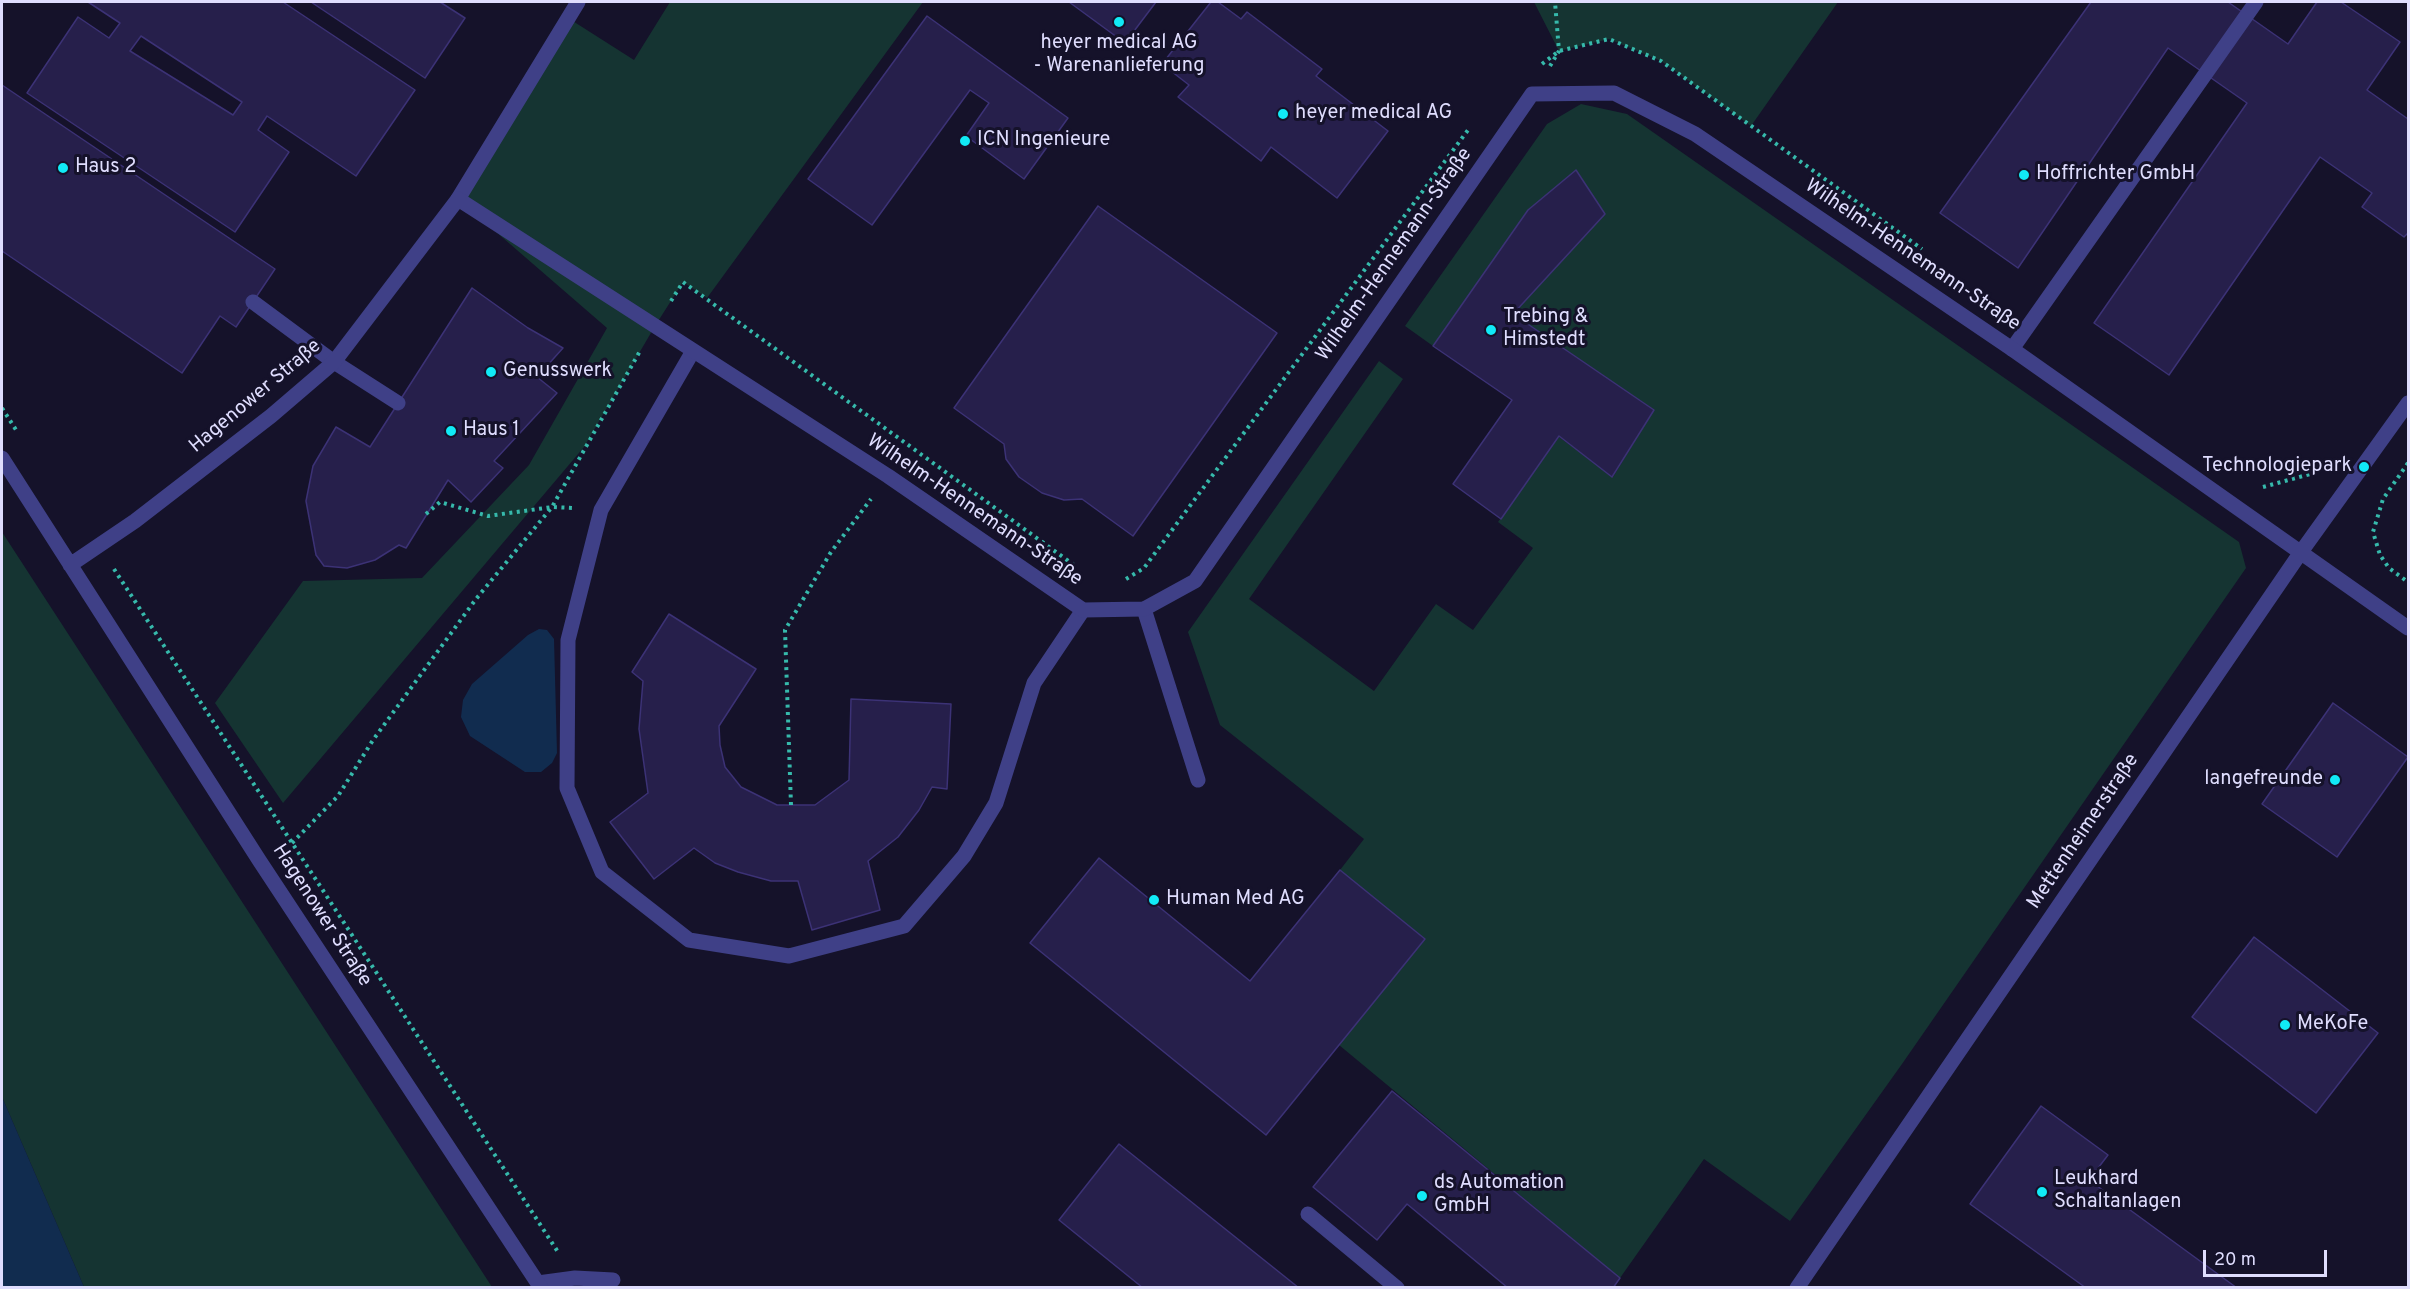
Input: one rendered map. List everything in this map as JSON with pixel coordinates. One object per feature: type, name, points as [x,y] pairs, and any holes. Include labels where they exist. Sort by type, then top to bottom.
[{"type":"street","name":"Hagenower Straße","points":[[70,565],[99,546],[271,416],[334,362],[458,199],[578,2]]},
{"type":"street","points":[[2012,349],[2256,2]]},
{"type":"street","name":"Wilhelm-Hennemann-Straße","points":[[458,199],[888,476],[1083,610],[1144,609],[1195,581],[1532,94],[1614,93],[1695,134],[2012,349],[2409,628]]},
{"type":"street","points":[[253,302],[334,362],[398,403]]},
{"type":"street","points":[[693,351],[601,510],[568,640],[567,788],[602,872],[689,940],[789,956],[904,926],[964,856],[996,803],[1034,683],[1083,610]]},
{"type":"street","name":"Mettenheimerstraße","points":[[1797,1287],[2301,552],[2409,403]]},
{"type":"street","name":"Hagenower Straße","points":[[2,458],[287,904],[540,1285]]},
{"type":"street","points":[[1144,609],[1198,780]]},
{"type":"street","points":[[1308,1214],[1397,1287]]},
{"type":"street","points":[[540,1285],[576,1278],[612,1280]]},
{"type":"path","points":[[1532,94],[1559,51],[1555,2]]},
{"type":"path","points":[[1540,65],[1559,51],[1609,39],[1661,61],[1923,249]]},
{"type":"path","points":[[1117,584],[1144,568],[1474,123]]},
{"type":"path","points":[[292,843],[338,796],[373,740],[476,599],[552,507],[655,326],[684,282],[1076,566]]},
{"type":"path","points":[[2,408],[21,436]]},
{"type":"path","points":[[2409,463],[2383,499],[2373,532],[2380,555],[2389,568],[2409,582]]},
{"type":"path","points":[[2255,481],[2265,488],[2314,472]]},
{"type":"path","points":[[791,805],[785,630],[831,552],[888,476]]},
{"type":"path","points":[[426,514],[440,501],[488,516],[565,506]]},
{"type":"path","points":[[99,546],[576,1278]]},
{"type":"green space","points":[[670,2],[923,2],[707,298],[683,282],[584,447],[283,803],[215,703],[303,581],[422,578],[529,465],[607,328],[458,199],[568,18],[634,60]]},
{"type":"green space","points":[[1534,2],[1838,2],[1751,126],[1661,61],[1609,39],[1559,51]]},
{"type":"green space","points":[[1581,104],[1627,114],[2239,542],[2246,568],[1902,1064],[1790,1221],[1704,1159],[1620,1278],[1339,1045],[1425,939],[1340,870],[1364,839],[1220,725],[1188,632],[1379,361],[1403,379],[1249,599],[1374,691],[1436,604],[1473,630],[1533,548],[1498,522],[1559,437],[1613,477],[1654,410],[1513,314],[1605,214],[1576,170],[1528,210],[1433,346],[1405,326],[1547,124]]},
{"type":"green space","points":[[2,532],[492,1287],[84,1287],[2,1097]]},
{"type":"water","points":[[539,629],[547,630],[554,639],[557,753],[552,763],[541,772],[525,772],[470,736],[461,717],[463,700],[472,684],[528,635]]},
{"type":"water","points":[[2,1097],[84,1287],[2,1287]]},
{"type":"building","points":[[88,2],[283,2],[415,90],[356,176],[267,116],[258,130],[289,152],[235,232],[27,93],[78,17],[109,38],[120,23]],"holes":[[[141,36],[242,102],[233,115],[130,51]]]},
{"type":"building","points":[[311,2],[440,2],[465,18],[425,78]]},
{"type":"building","name":"heyer medical AG - Warenanlieferung","points":[[1069,2],[1156,2],[1125,43]]},
{"type":"building","name":"heyer medical AG","points":[[1211,2],[1218,2],[1241,19],[1247,12],[1322,69],[1316,76],[1388,131],[1337,198],[1271,147],[1261,161],[1178,97],[1189,85],[1162,64]]},
{"type":"building","name":"Hoffrichter GmbH","points":[[2091,2],[2228,2],[2288,44],[2317,2],[2341,2],[2400,42],[2367,90],[2408,119],[2408,233],[2404,237],[2362,207],[2372,193],[2320,157],[2169,375],[2094,323],[2247,103],[2168,48],[2018,268],[1940,213]]},
{"type":"building","points":[[927,16],[1068,118],[1024,179],[966,136],[989,103],[970,90],[872,225],[808,179]]},
{"type":"building","name":"Haus 2","points":[[2,85],[275,269],[236,327],[220,316],[182,373],[2,251]]},
{"type":"building","name":"Trebing & Himstedt","points":[[1576,170],[1605,214],[1513,314],[1654,410],[1612,477],[1559,436],[1501,519],[1453,484],[1512,400],[1433,346],[1528,210]]},
{"type":"building","points":[[1098,206],[1277,333],[1133,536],[1082,499],[1064,500],[1042,493],[1019,477],[1006,459],[1004,444],[954,408]]},
{"type":"building","name":"Haus 1","points":[[472,288],[528,328],[563,348],[537,377],[557,393],[494,461],[503,468],[471,502],[448,480],[406,548],[399,545],[375,560],[347,568],[324,566],[316,555],[306,501],[313,466],[336,427],[370,447]]},
{"type":"building","points":[[669,614],[756,669],[719,726],[720,745],[725,767],[741,787],[777,805],[815,805],[849,780],[851,699],[951,704],[947,789],[932,787],[919,810],[898,837],[868,861],[880,910],[812,930],[798,881],[771,881],[738,872],[715,863],[694,848],[654,879],[610,822],[648,793],[639,729],[643,681],[632,672]]},
{"type":"building","name":"langefreunde","points":[[2333,703],[2408,757],[2337,857],[2262,804]]},
{"type":"building","points":[[1099,858],[1250,981],[1340,870],[1425,939],[1266,1135],[1030,943]]},
{"type":"building","name":"MeKoFe","points":[[2254,937],[2378,1033],[2316,1113],[2192,1017]]},
{"type":"building","name":"ds Automation GmbH","points":[[1392,1091],[1620,1278],[1613,1288],[1508,1288],[1407,1204],[1377,1240],[1313,1187]]},
{"type":"building","name":"Leukhard Schaltanlagen","points":[[2041,1106],[2108,1155],[2089,1180],[2237,1288],[2086,1288],[1970,1204]]},
{"type":"building","points":[[1119,1144],[1299,1288],[1143,1288],[1059,1220]]},
{"type":"place","name":"heyer medical AG - Warenanlieferung","points":[[1119,22]]},
{"type":"place","name":"heyer medical AG","points":[[1283,114]]},
{"type":"place","name":"ICN Ingenieure","points":[[965,141]]},
{"type":"place","name":"Haus 2","points":[[63,168]]},
{"type":"place","name":"Hoffrichter GmbH","points":[[2024,175]]},
{"type":"place","name":"Trebing & Himstedt","points":[[1491,330]]},
{"type":"place","name":"Genusswerk","points":[[491,372]]},
{"type":"place","name":"Haus 1","points":[[451,431]]},
{"type":"place","name":"Technologiepark","points":[[2364,467]]},
{"type":"place","name":"langefreunde","points":[[2335,780]]},
{"type":"place","name":"Human Med AG","points":[[1154,900]]},
{"type":"place","name":"MeKoFe","points":[[2285,1025]]},
{"type":"place","name":"Leukhard Schaltanlagen","points":[[2042,1192]]},
{"type":"place","name":"ds Automation GmbH","points":[[1422,1196]]}]
